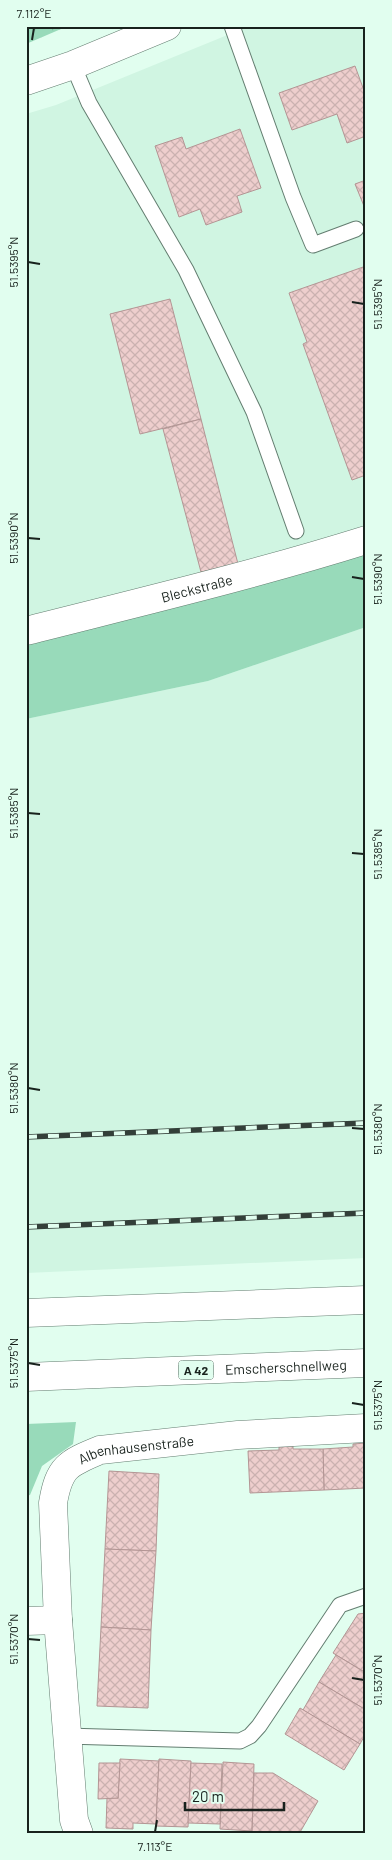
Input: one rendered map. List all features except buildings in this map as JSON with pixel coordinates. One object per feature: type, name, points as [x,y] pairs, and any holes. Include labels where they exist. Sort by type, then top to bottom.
[{"type":"main road","points":[[26,81],[73,65],[167,26]]},
{"type":"main road","name":"Bleckstraße","points":[[26,631],[366,540]]},
{"type":"main road","points":[[26,1313],[366,1300]]},
{"type":"main road","name":"Emscherschnellweg","points":[[26,1378],[366,1363]]},
{"type":"main road","name":"Albenhausenstraße","points":[[79,1834],[74,1820],[66,1736],[58,1620],[53,1503],[56,1484],[65,1468],[100,1450],[238,1435],[366,1428]]},
{"type":"main road","points":[[26,1621],[58,1620]]},
{"type":"lane","points":[[232,26],[289,188],[312,245],[356,230]]},
{"type":"lane","points":[[73,65],[89,103],[186,270],[254,412],[296,531]]},
{"type":"lane","points":[[66,1736],[240,1741],[250,1736],[259,1726],[340,1605],[366,1596]]},
{"type":"shaded area","points":[[244,26],[366,26],[366,532],[26,629],[26,114],[56,105],[225,36]]},
{"type":"shaded area","points":[[366,627],[366,1258],[26,1273],[26,719],[208,681]]},
{"type":"green space","points":[[26,26],[68,26],[26,44]]},
{"type":"green space","points":[[366,546],[366,627],[208,681],[26,719],[26,634]]},
{"type":"green space","points":[[76,1422],[73,1444],[42,1466],[30,1495],[26,1496],[26,1424]]},
{"type":"railway","points":[[26,1137],[366,1123]]},
{"type":"railway","points":[[26,1227],[366,1213]]}]
